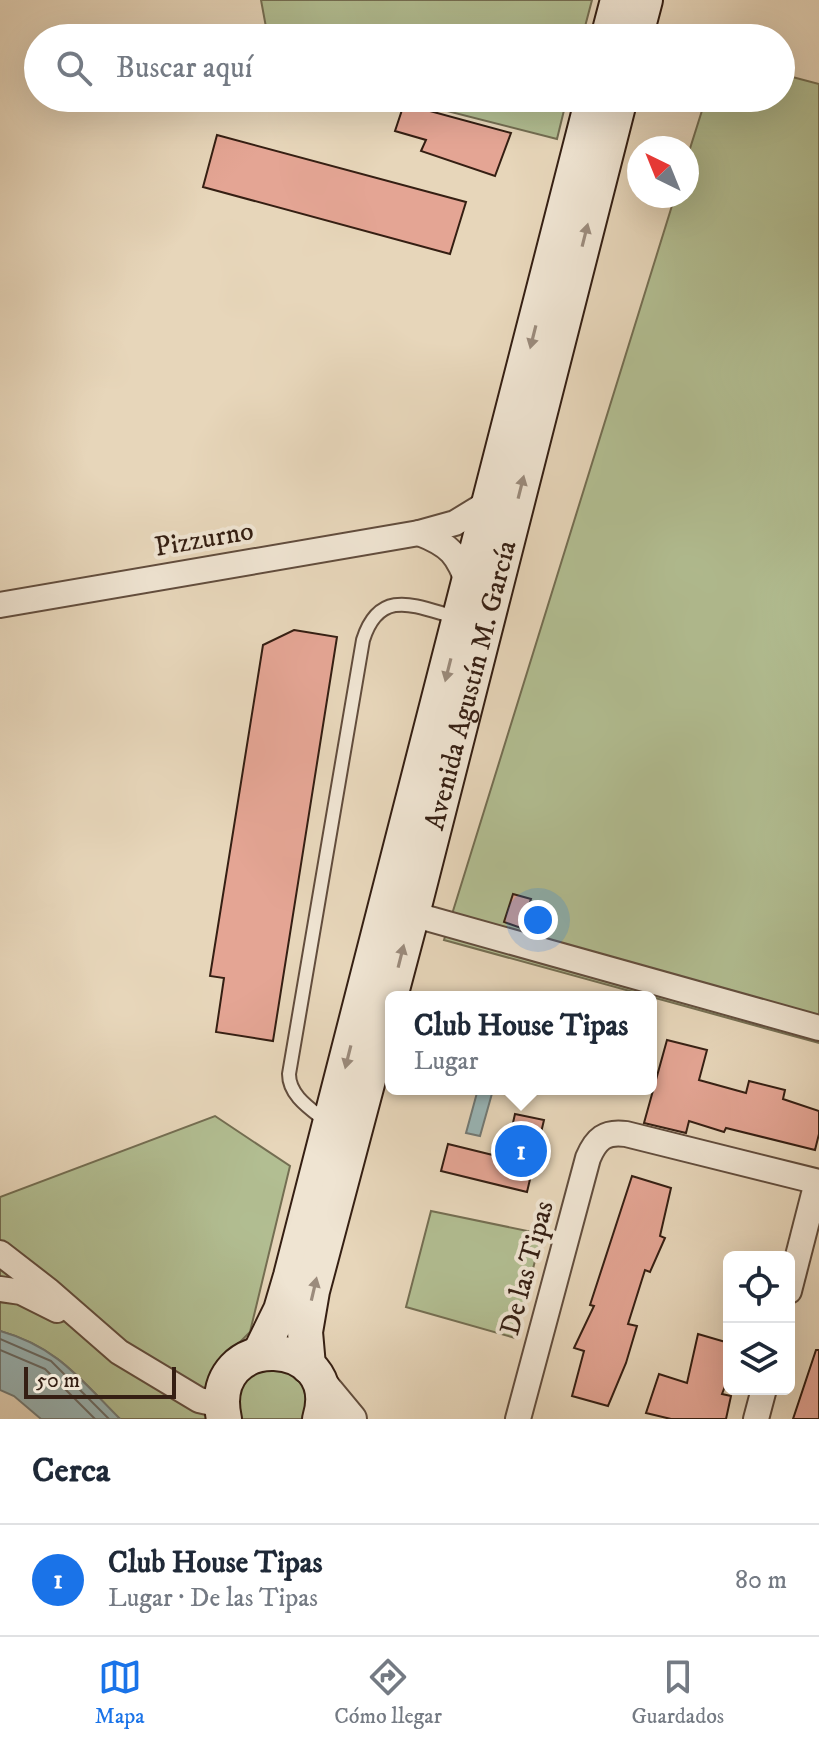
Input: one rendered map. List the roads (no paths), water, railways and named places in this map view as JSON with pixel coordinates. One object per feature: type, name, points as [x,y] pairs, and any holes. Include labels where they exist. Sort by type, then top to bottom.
[{"type":"main road","points":[[612,24],[618,0]]},
{"type":"main road","points":[[639,24],[645,0]]},
{"type":"main road","name":"Avenida Agustín M. García","points":[[260,1353],[284,1299],[466,603],[589,112]]},
{"type":"main road","name":"Avenida Agustín M. García","points":[[392,991],[616,112]]},
{"type":"main road","name":"Avenida Agustín M. García","points":[[320,1419],[323,1394],[313,1372],[305,1332],[312,1291],[385,1016]]},
{"type":"main road","points":[[222,1412],[223,1388],[231,1372],[244,1360],[260,1353],[277,1352],[294,1356],[313,1372]]},
{"type":"street","name":"Pizzurno","points":[[0,605],[419,533],[455,523],[491,501]]},
{"type":"street","points":[[419,533],[443,543],[453,552],[466,603]]},
{"type":"street","points":[[412,914],[819,1028]]},
{"type":"street","name":"De las Tipas","points":[[518,1419],[588,1158],[602,1135],[614,1132],[626,1134],[818,1182]]},
{"type":"street","points":[[795,1268],[818,1182]]},
{"type":"street","points":[[0,1253],[119,1352],[222,1412]]},
{"type":"street","points":[[0,1289],[21,1292],[87,1324]]},
{"type":"street","points":[[313,1372],[351,1419]]},
{"type":"street","points":[[756,1419],[762,1395]]},
{"type":"lane","points":[[330,1125],[294,1093],[289,1086],[289,1074],[363,640],[374,614],[384,607],[466,603]]},
{"type":"water","points":[[476,1095],[492,1095],[480,1136],[466,1133]]},
{"type":"water","points":[[0,1331],[52,1355],[120,1419],[41,1419],[14,1396],[0,1390]]},
{"type":"place","name":"Club House Tipas","points":[[521,1151]]}]
